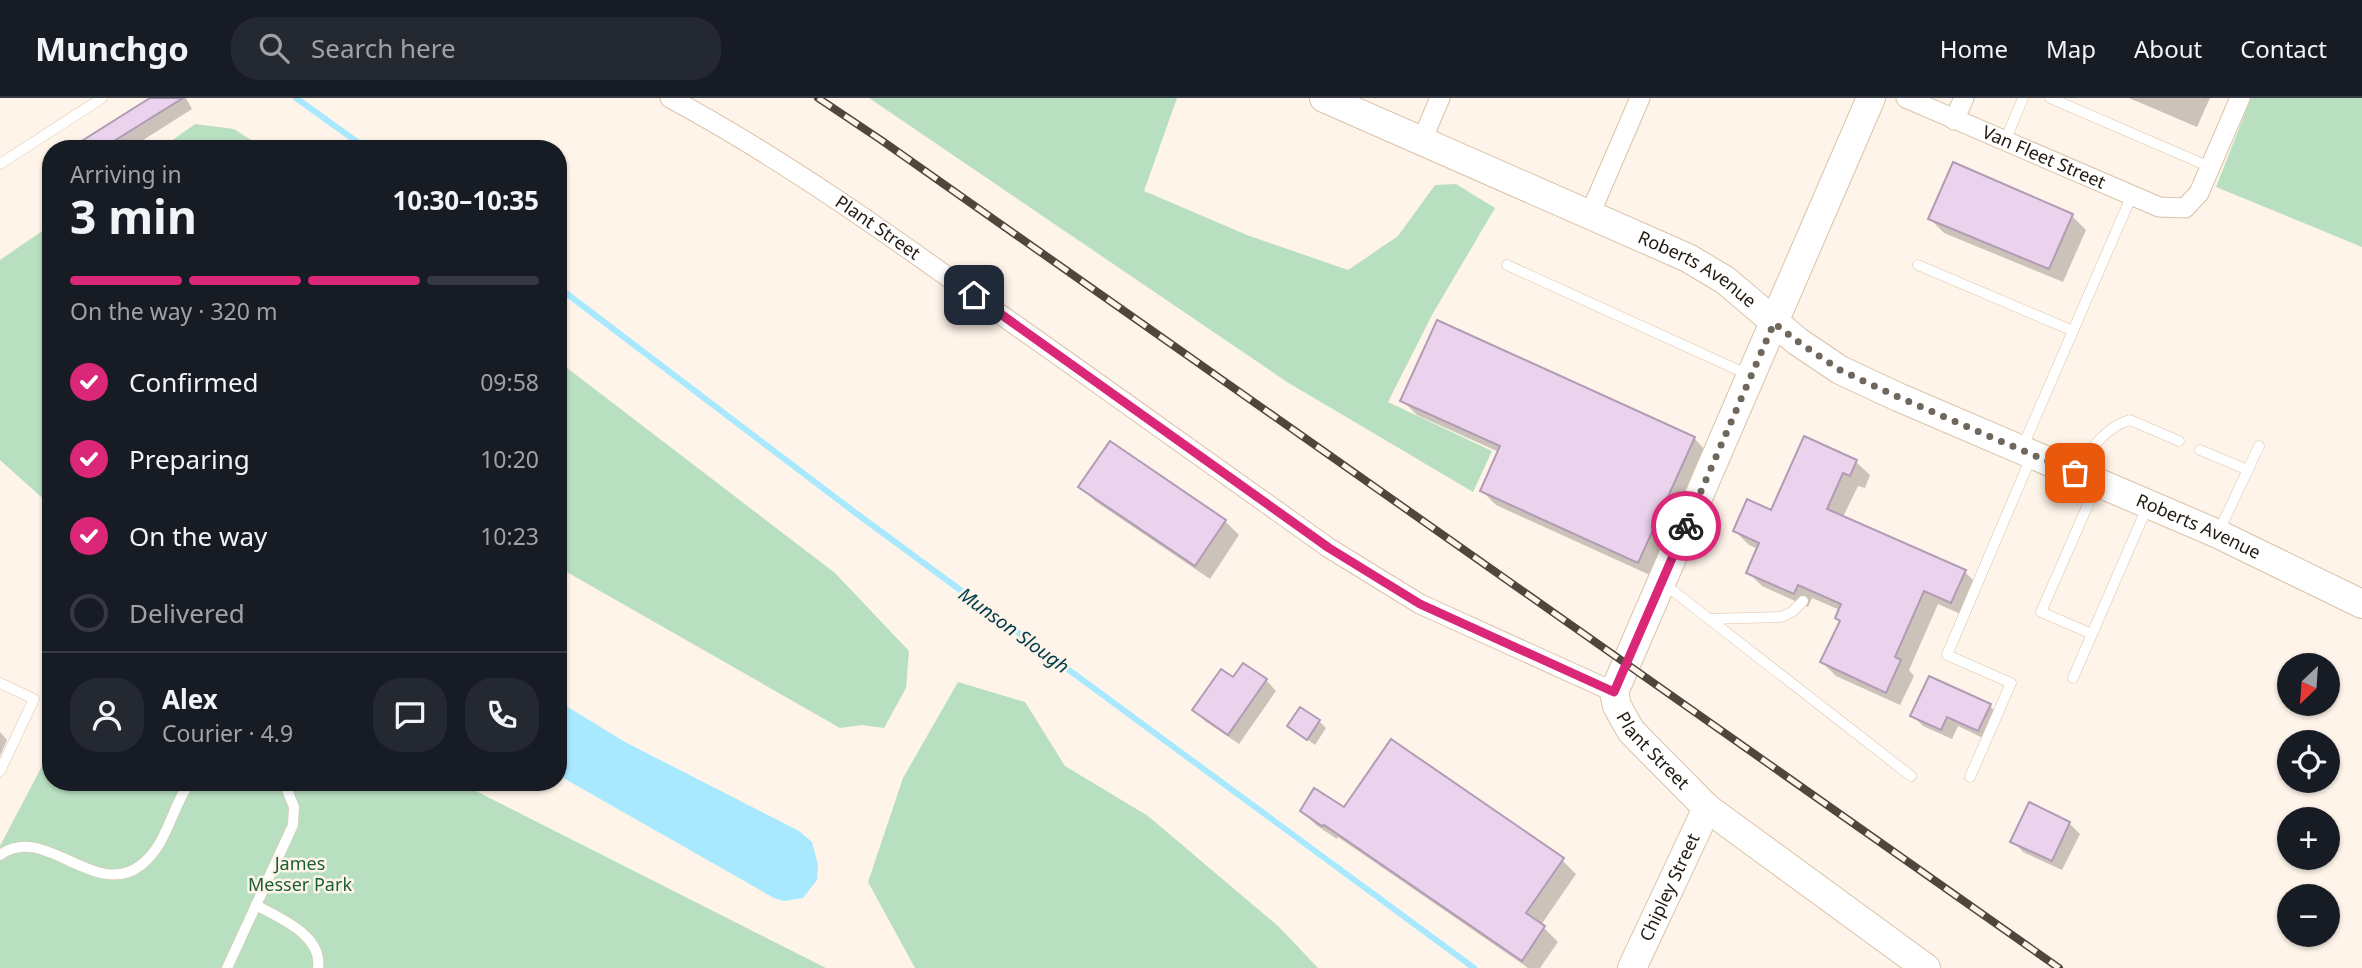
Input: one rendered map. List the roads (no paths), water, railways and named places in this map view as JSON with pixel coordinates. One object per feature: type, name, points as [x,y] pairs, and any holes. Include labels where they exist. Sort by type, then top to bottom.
[{"type":"street","name":"Plant Street","points":[[670,98],[785,164],[908,248],[1329,548],[1392,589],[1614,692],[1616,706],[1631,731],[1707,808],[1926,968]]},
{"type":"street","name":"Roberts Avenue","points":[[1324,98],[1677,252],[1725,280],[1774,323],[1840,370],[2218,534],[2362,604]]},
{"type":"street","points":[[1422,140],[1440,98]]},
{"type":"street","points":[[1590,214],[1640,98]]},
{"type":"street","points":[[1614,692],[1871,98]]},
{"type":"street","name":"Van Fleet Street","points":[[1906,98],[2159,207],[2185,208],[2199,193],[2210,167]]},
{"type":"street","points":[[1954,120],[1964,98]]},
{"type":"street","points":[[2210,167],[2240,98]]},
{"type":"street","points":[[1725,280],[1770,287],[1798,268]]},
{"type":"street","name":"Chipley Street","points":[[1632,968],[1707,808]]},
{"type":"lane","points":[[0,164],[102,98]]},
{"type":"lane","points":[[2006,141],[2023,98]]},
{"type":"lane","points":[[2050,98],[2210,167]]},
{"type":"lane","points":[[1970,777],[2011,683],[1947,655],[2073,331],[2132,195]]},
{"type":"lane","points":[[1507,265],[1751,376]]},
{"type":"lane","points":[[1918,265],[2073,331]]},
{"type":"lane","points":[[2092,634],[2041,612],[2086,478],[2093,447],[2106,433],[2130,420],[2179,441]]},
{"type":"lane","points":[[2218,534],[2259,446]]},
{"type":"lane","points":[[2200,450],[2248,470]]},
{"type":"lane","points":[[2073,678],[2148,505]]},
{"type":"lane","points":[[1662,581],[1911,776]]},
{"type":"lane","points":[[1710,620],[1782,617],[1803,601]]},
{"type":"lane","points":[[0,683],[34,699],[0,771]]},
{"type":"lane","points":[[0,855],[13,847],[34,847],[97,873],[117,875],[139,867],[163,839],[186,791]]},
{"type":"lane","points":[[226,968],[293,825],[294,807],[288,791]]},
{"type":"lane","points":[[256,905],[301,930],[314,947],[318,968]]},
{"type":"water","points":[[567,707],[625,742],[799,831],[812,842],[818,865],[817,880],[803,898],[784,901],[774,898],[567,780]]},
{"type":"waterway","name":"Munson Slough","points":[[296,98],[354,140]]},
{"type":"waterway","name":"Munson Slough","points":[[567,294],[853,511],[1474,968]]},
{"type":"railway","points":[[818,98],[2059,968]]},
{"type":"park label","name":"James Messer Park","points":[[300,874]]}]
